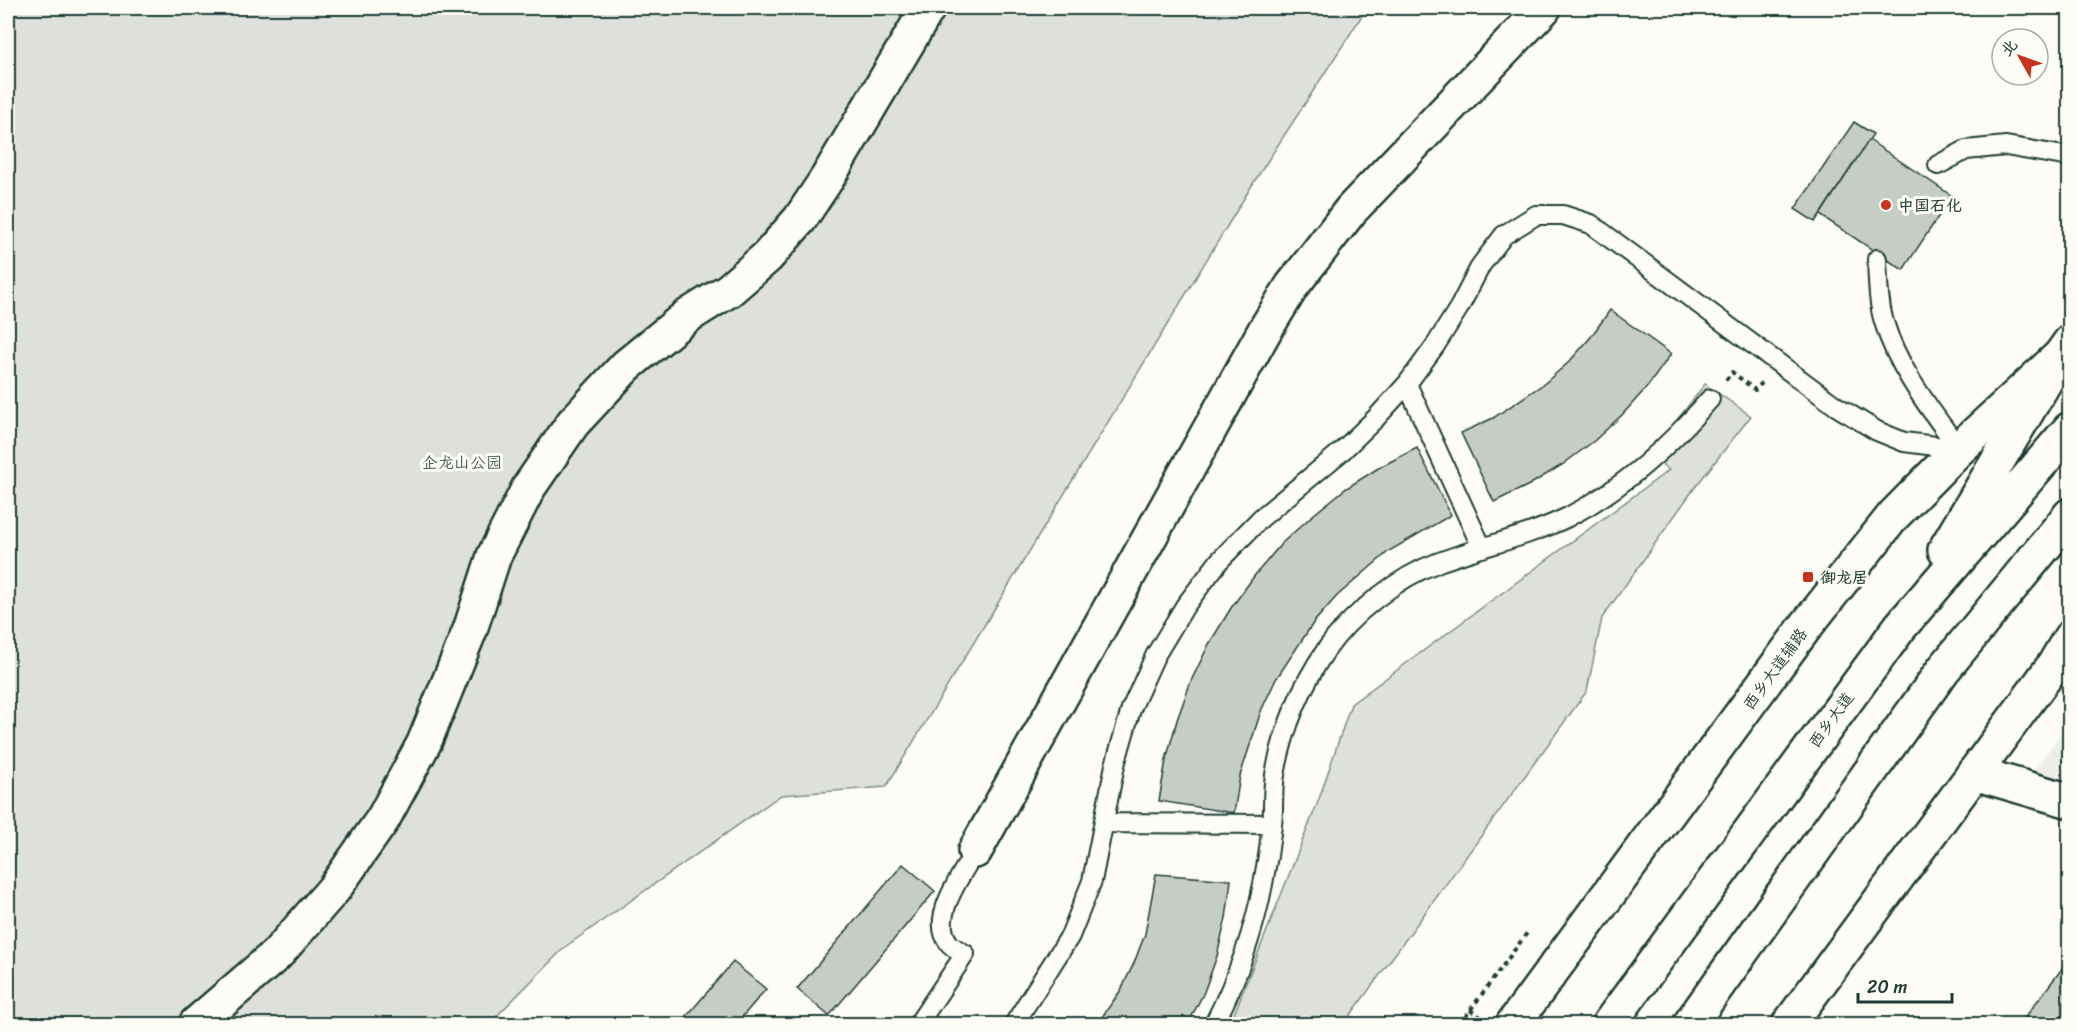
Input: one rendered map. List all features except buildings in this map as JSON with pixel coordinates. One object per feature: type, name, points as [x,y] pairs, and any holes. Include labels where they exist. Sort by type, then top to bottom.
[{"type":"street","points":[[196,1024],[277,954],[334,889],[383,819],[424,743],[470,630],[494,556],[528,487],[573,423],[626,366],[686,317],[729,290],[767,257],[800,219],[828,177],[928,8]]},
{"type":"street","points":[[975,851],[1265,330],[1292,286],[1352,210],[1544,8]]},
{"type":"street","points":[[1900,627],[2065,349]]},
{"type":"street","name":"西乡大道辅路","points":[[1513,1024],[1806,626],[1894,515],[1959,449],[2065,349]]},
{"type":"street","name":"西乡大道","points":[[1609,1024],[1900,627],[2070,429]]},
{"type":"street","points":[[1690,1024],[1943,670],[2070,515]]},
{"type":"street","points":[[1943,670],[2070,550]]},
{"type":"street","points":[[1789,1024],[1974,773],[2064,657]]},
{"type":"street","points":[[1974,773],[2070,801]]},
{"type":"street","points":[[1720,1024],[1741,953]]},
{"type":"lane","points":[[1938,165],[1966,150],[2006,146],[2070,157]]},
{"type":"lane","points":[[1014,1024],[1070,936],[1092,881],[1115,765],[1131,709],[1155,656],[1185,606],[1220,560],[1261,518],[1342,451],[1407,384],[1442,336],[1481,265],[1504,235],[1536,215],[1563,215],[1590,224],[1836,406],[1877,432],[1904,442],[1959,449]]},
{"type":"lane","points":[[1877,259],[1878,288],[1888,332],[1901,361],[1924,399],[1959,449]]},
{"type":"lane","points":[[1407,384],[1482,549]]},
{"type":"lane","points":[[1214,1024],[1226,1001],[1247,944],[1263,885],[1272,824],[1275,777],[1284,732],[1302,688],[1327,649],[1359,614],[1395,585],[1437,562],[1537,530],[1609,493],[1646,466],[1680,434],[1710,399]]},
{"type":"lane","points":[[1105,823],[1272,824]]},
{"type":"lane","points":[[918,1024],[965,954],[949,944],[941,927],[944,908],[975,851]]},
{"type":"path","points":[[1710,399],[1732,372],[1755,390],[1763,381],[1744,365],[1759,349]]},
{"type":"path","points":[[1460,1024],[1527,933]]},
{"type":"shaded area","points":[[2069,722],[2069,782],[2034,771]]},
{"type":"green space","name":"企龙山公园","points":[[8,8],[1367,8],[1254,182],[886,787],[781,795],[565,947],[489,1024],[8,1024]]},
{"type":"green space","points":[[1705,384],[1751,416],[1693,490],[1602,618],[1587,691],[1344,1024],[1230,1024],[1319,799],[1351,704],[1669,470],[1650,455]]},
{"type":"place","name":"中国石化","points":[[1886,205]]},
{"type":"place","name":"御龙居","points":[[1808,577]]}]
